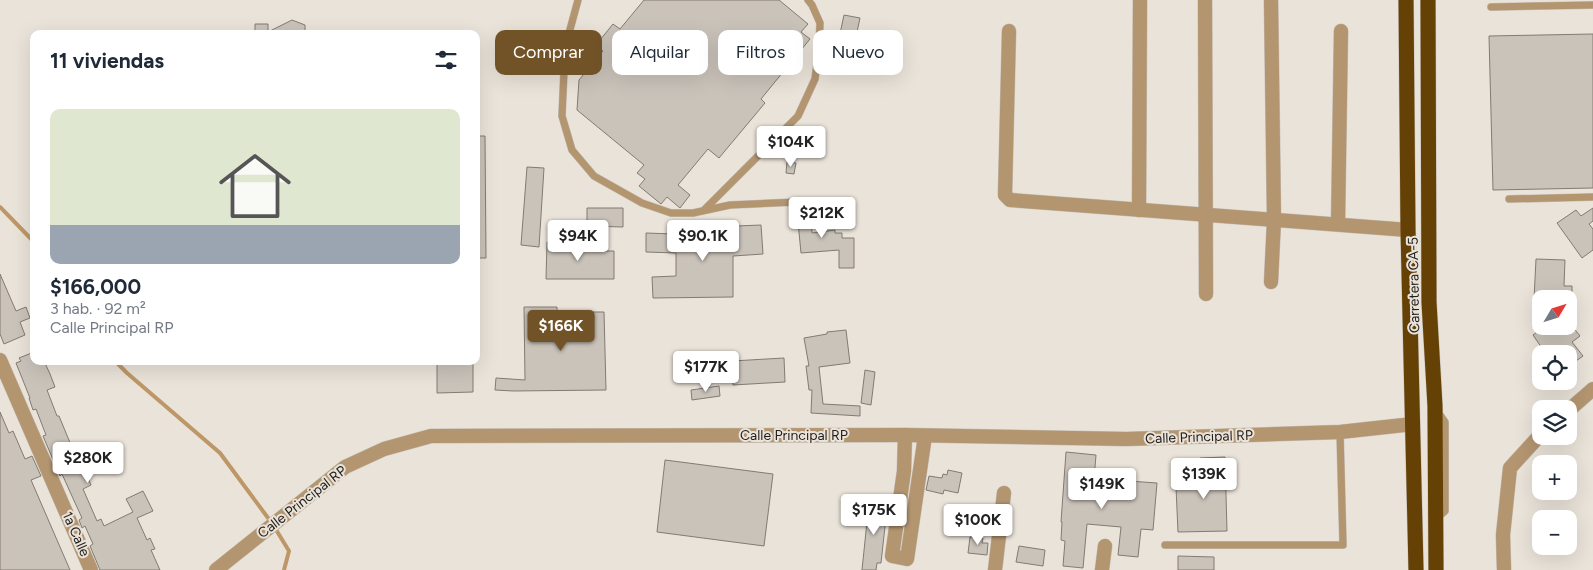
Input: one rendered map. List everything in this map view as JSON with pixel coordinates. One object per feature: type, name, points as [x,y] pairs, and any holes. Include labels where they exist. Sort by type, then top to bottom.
[{"type":"highway","name":"Carretera CA-5","points":[[1406,0],[1408,230],[1416,570]]},
{"type":"highway","name":"Carretera CA-5","points":[[1428,0],[1429,269],[1434,406],[1436,570]]},
{"type":"highway","points":[[1407,130],[1413,130],[1418,136],[1429,269]]},
{"type":"highway","points":[[1435,520],[1446,544],[1446,570]]},
{"type":"street","points":[[1139,210],[1140,0]]},
{"type":"street","points":[[1205,0],[1206,294]]},
{"type":"street","points":[[1271,0],[1274,220],[1271,282]]},
{"type":"street","points":[[1009,31],[1005,195],[1010,200],[1408,230]]},
{"type":"street","points":[[1338,224],[1340,31]]},
{"type":"street","name":"1a Calle","points":[[0,360],[92,570]]},
{"type":"street","points":[[1577,403],[1593,389]]},
{"type":"street","name":"Calle Principal RP","points":[[216,570],[346,467],[384,449],[430,436],[905,435],[1126,439],[1340,432],[1413,424]]},
{"type":"street","points":[[899,561],[905,435]]},
{"type":"street","points":[[899,561],[925,436]]},
{"type":"street","points":[[1504,570],[1503,535],[1510,468],[1532,444]]},
{"type":"street","points":[[995,570],[1004,493]]},
{"type":"street","points":[[1102,570],[1105,546]]},
{"type":"lane","points":[[578,0],[565,48],[562,116],[572,150],[594,176],[642,204],[671,213],[693,213],[730,205],[819,201]]},
{"type":"lane","points":[[705,209],[798,116],[804,106],[815,79],[820,23],[808,0]]},
{"type":"lane","points":[[1491,7],[1545,3],[1593,5]]},
{"type":"lane","points":[[1509,199],[1593,197]]},
{"type":"lane","points":[[1165,545],[1343,545],[1340,432]]},
{"type":"building","points":[[644,0],[779,0],[808,24],[803,30],[718,30],[718,75],[781,75],[761,99],[765,103],[719,158],[708,149],[678,185],[690,195],[680,208],[667,197],[661,204],[639,186],[645,179],[637,173],[644,165],[577,110],[579,80],[583,75],[602,75],[602,38],[613,24],[620,29]]},
{"type":"building","points":[[844,15],[860,18],[857,30],[841,30]]},
{"type":"building","points":[[292,20],[305,25],[305,30],[272,30]]},
{"type":"building","points":[[255,24],[268,24],[268,30],[255,30]]},
{"type":"building","points":[[803,34],[810,39],[803,48]]},
{"type":"building","points":[[1593,34],[1593,188],[1493,190],[1489,36]]},
{"type":"building","points":[[480,136],[485,136],[486,258],[480,258]]},
{"type":"building","points":[[787,162],[796,163],[794,174],[786,173]]},
{"type":"building","points":[[527,167],[544,168],[539,247],[521,245]]},
{"type":"building","points":[[811,207],[812,233],[835,230],[835,233],[842,233],[842,238],[854,238],[854,268],[839,268],[839,250],[801,253],[798,222],[791,222],[790,208]]},
{"type":"building","points":[[587,208],[623,208],[623,227],[587,226]]},
{"type":"building","points":[[1593,208],[1593,221],[1589,224],[1593,229],[1593,250],[1582,258],[1557,223],[1576,210],[1581,216]]},
{"type":"building","points":[[761,225],[763,254],[733,256],[733,297],[653,298],[652,277],[676,276],[676,253],[646,252],[646,233],[733,235],[737,234],[737,226]]},
{"type":"building","points":[[547,242],[593,243],[592,251],[614,251],[614,279],[546,279]]},
{"type":"building","points":[[1536,259],[1565,260],[1564,286],[1572,286],[1572,290],[1534,290]]},
{"type":"building","points":[[0,274],[16,311],[26,307],[30,318],[20,322],[25,335],[4,344],[0,334]]},
{"type":"building","points":[[524,307],[557,307],[557,312],[604,312],[606,390],[495,390],[496,378],[525,380]]},
{"type":"building","points":[[846,330],[850,363],[819,367],[823,404],[860,406],[860,416],[811,413],[812,390],[809,390],[806,366],[809,366],[804,338],[827,334],[827,332]]},
{"type":"building","points":[[1578,334],[1580,336],[1572,342],[1574,345],[1540,345],[1533,335]]},
{"type":"building","points":[[1577,348],[1583,356],[1577,360]]},
{"type":"building","points":[[30,354],[30,365],[46,365],[55,387],[47,390],[80,467],[83,466],[91,485],[83,489],[97,521],[101,519],[104,526],[133,512],[126,499],[143,491],[153,511],[137,518],[147,540],[150,538],[155,549],[151,550],[160,570],[100,570],[90,546],[93,544],[85,526],[82,528],[79,520],[82,518],[62,474],[60,476],[43,436],[46,435],[36,409],[33,410],[16,363],[21,361],[19,358]]},
{"type":"building","points":[[784,358],[785,382],[733,385],[732,361]]},
{"type":"building","points":[[437,365],[473,365],[473,392],[437,393]]},
{"type":"building","points":[[865,370],[875,372],[871,405],[861,403]]},
{"type":"building","points":[[719,386],[720,396],[692,400],[691,390]]},
{"type":"building","points":[[0,412],[9,433],[13,431],[25,459],[32,456],[41,476],[31,480],[70,570],[0,570]]},
{"type":"building","points":[[1066,452],[1096,455],[1093,491],[1128,494],[1129,481],[1157,483],[1153,530],[1141,529],[1138,557],[1118,555],[1121,527],[1087,524],[1083,568],[1063,566],[1065,541],[1061,540],[1061,522]]},
{"type":"building","points":[[1225,457],[1227,531],[1178,532],[1176,487],[1201,486],[1200,458]]},
{"type":"building","points":[[665,460],[773,474],[764,546],[657,532]]},
{"type":"building","points":[[948,470],[962,473],[958,493],[944,490],[943,494],[926,490],[929,476],[942,478],[943,474],[947,475]]},
{"type":"building","points":[[869,502],[882,503],[881,508],[887,508],[881,563],[877,563],[876,570],[862,570]]},
{"type":"building","points":[[970,537],[983,538],[982,543],[988,543],[987,555],[968,553]]},
{"type":"building","points":[[1019,546],[1045,550],[1043,566],[1016,562]]},
{"type":"building","points":[[1178,556],[1214,557],[1214,570],[1178,570]]},
{"type":"waterway","points":[[0,207],[30,238]]},
{"type":"waterway","points":[[119,365],[220,453],[271,522]]},
{"type":"waterway","points":[[275,528],[289,551],[284,570]]}]
